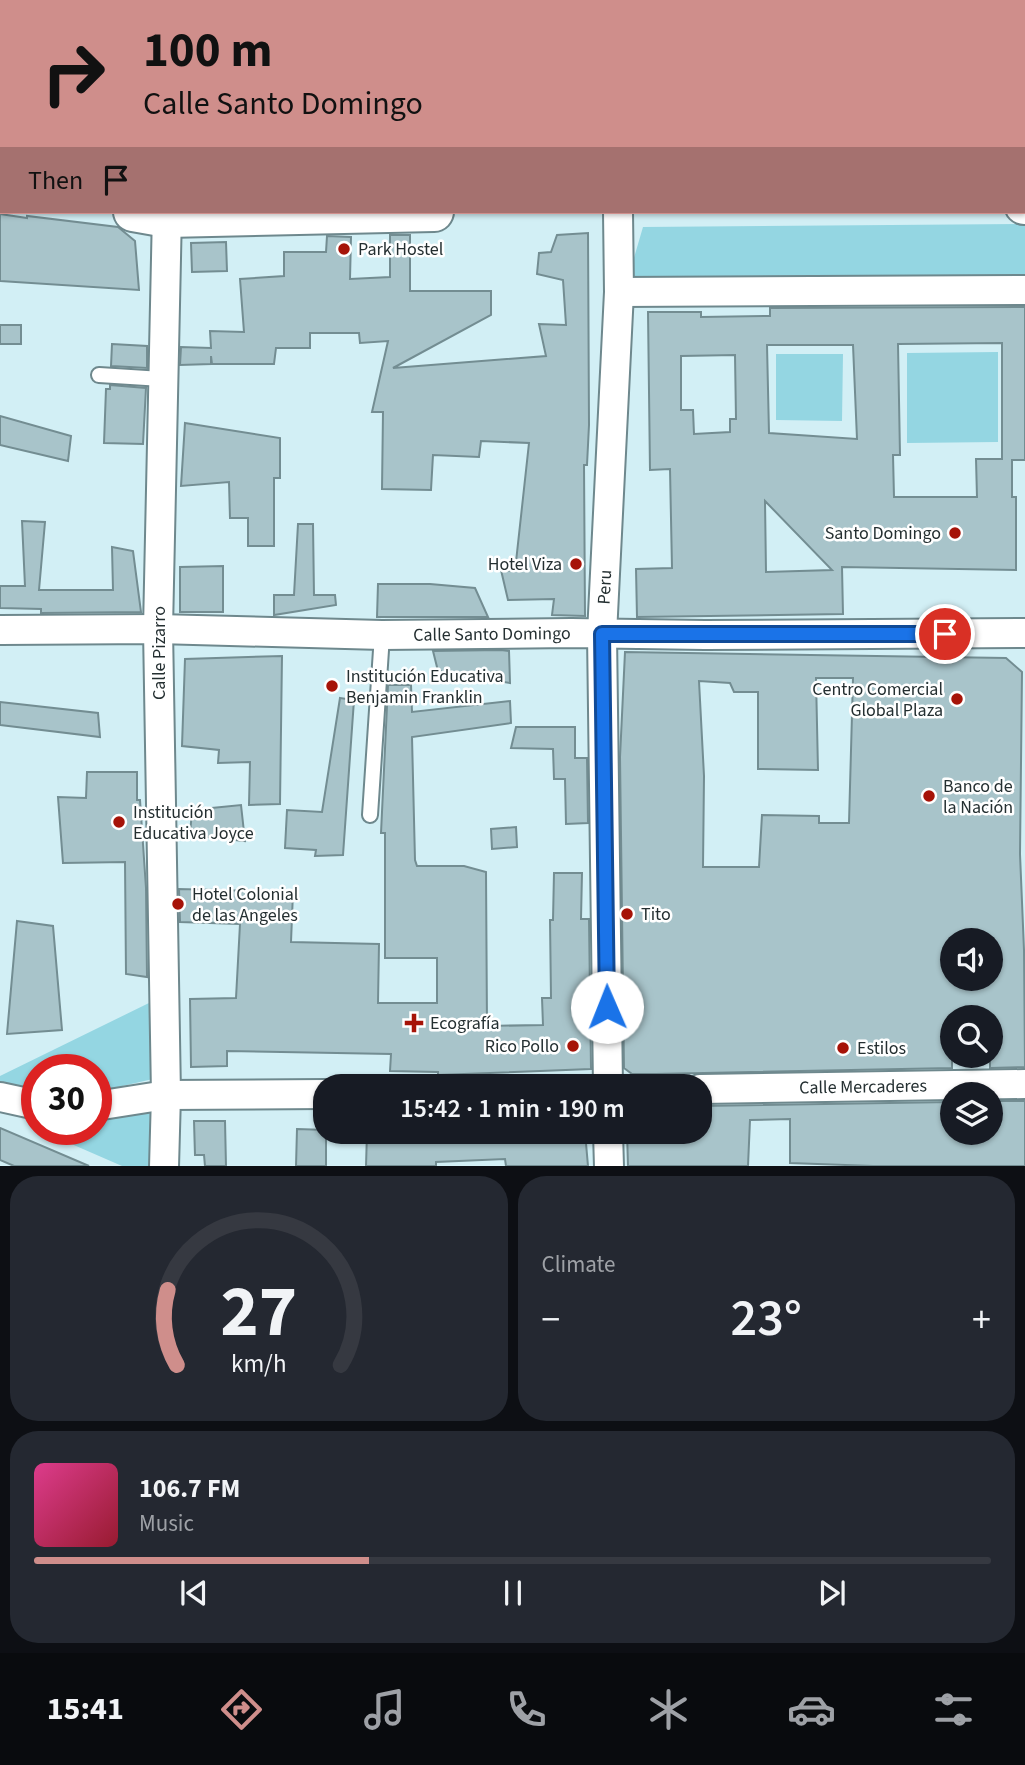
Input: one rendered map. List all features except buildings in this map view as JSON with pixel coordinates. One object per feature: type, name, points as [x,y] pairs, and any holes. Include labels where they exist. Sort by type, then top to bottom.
[{"type":"street","name":"Calle Pizarro","points":[[155,214],[162,379],[158,629],[166,1095],[164,1166]]},
{"type":"street","name":"Peru","points":[[608,1074],[602,634],[619,292],[618,214]]},
{"type":"street","points":[[619,292],[1025,290]]},
{"type":"street","name":"Calle Santo Domingo","points":[[0,630],[158,629],[382,635],[571,632],[1025,634]]},
{"type":"street","name":"Calle Mercaderes","points":[[712,1089],[1025,1084]]},
{"type":"street","points":[[112,1103],[166,1095],[313,1094]]},
{"type":"street","points":[[0,1097],[21,1102]]},
{"type":"street","points":[[608,1144],[608,1166]]},
{"type":"lane","points":[[99,375],[162,379]]},
{"type":"lane","points":[[370,815],[382,635]]},
{"type":"shaded area","points":[[1025,224],[1025,282],[626,285],[643,227]]},
{"type":"shaded area","points":[[998,352],[998,442],[907,443],[907,353]]},
{"type":"shaded area","points":[[776,354],[843,354],[842,421],[776,420]]},
{"type":"shaded area","points":[[151,1002],[153,1079],[112,1088],[112,1054],[45,1054]]},
{"type":"shaded area","points":[[21,1066],[21,1089],[0,1082],[0,1076]]},
{"type":"shaded area","points":[[154,1103],[154,1166],[122,1166],[74,1145],[112,1145],[112,1113]]},
{"type":"place","name":"Park Hostel","points":[[344,249]]},
{"type":"place","name":"Santo Domingo","points":[[955,533]]},
{"type":"place","name":"Hotel Viza","points":[[576,564]]},
{"type":"place","name":"Institución Educativa Benjamin Franklin","points":[[332,686]]},
{"type":"place","name":"Centro Comercial Global Plaza","points":[[957,699]]},
{"type":"place","name":"Banco de la Nación","points":[[929,796]]},
{"type":"place","name":"Institución Educativa Joyce","points":[[119,822]]},
{"type":"place","name":"Hotel Colonial de las Angeles","points":[[178,904]]},
{"type":"place","name":"Tito","points":[[627,914]]},
{"type":"place","name":"Ecografía","points":[[414,1023]]},
{"type":"place","name":"Rico Pollo","points":[[573,1046]]},
{"type":"place","name":"Estilos","points":[[843,1048]]},
{"type":"route","points":[[607,1007],[602,634],[945,634]]}]
